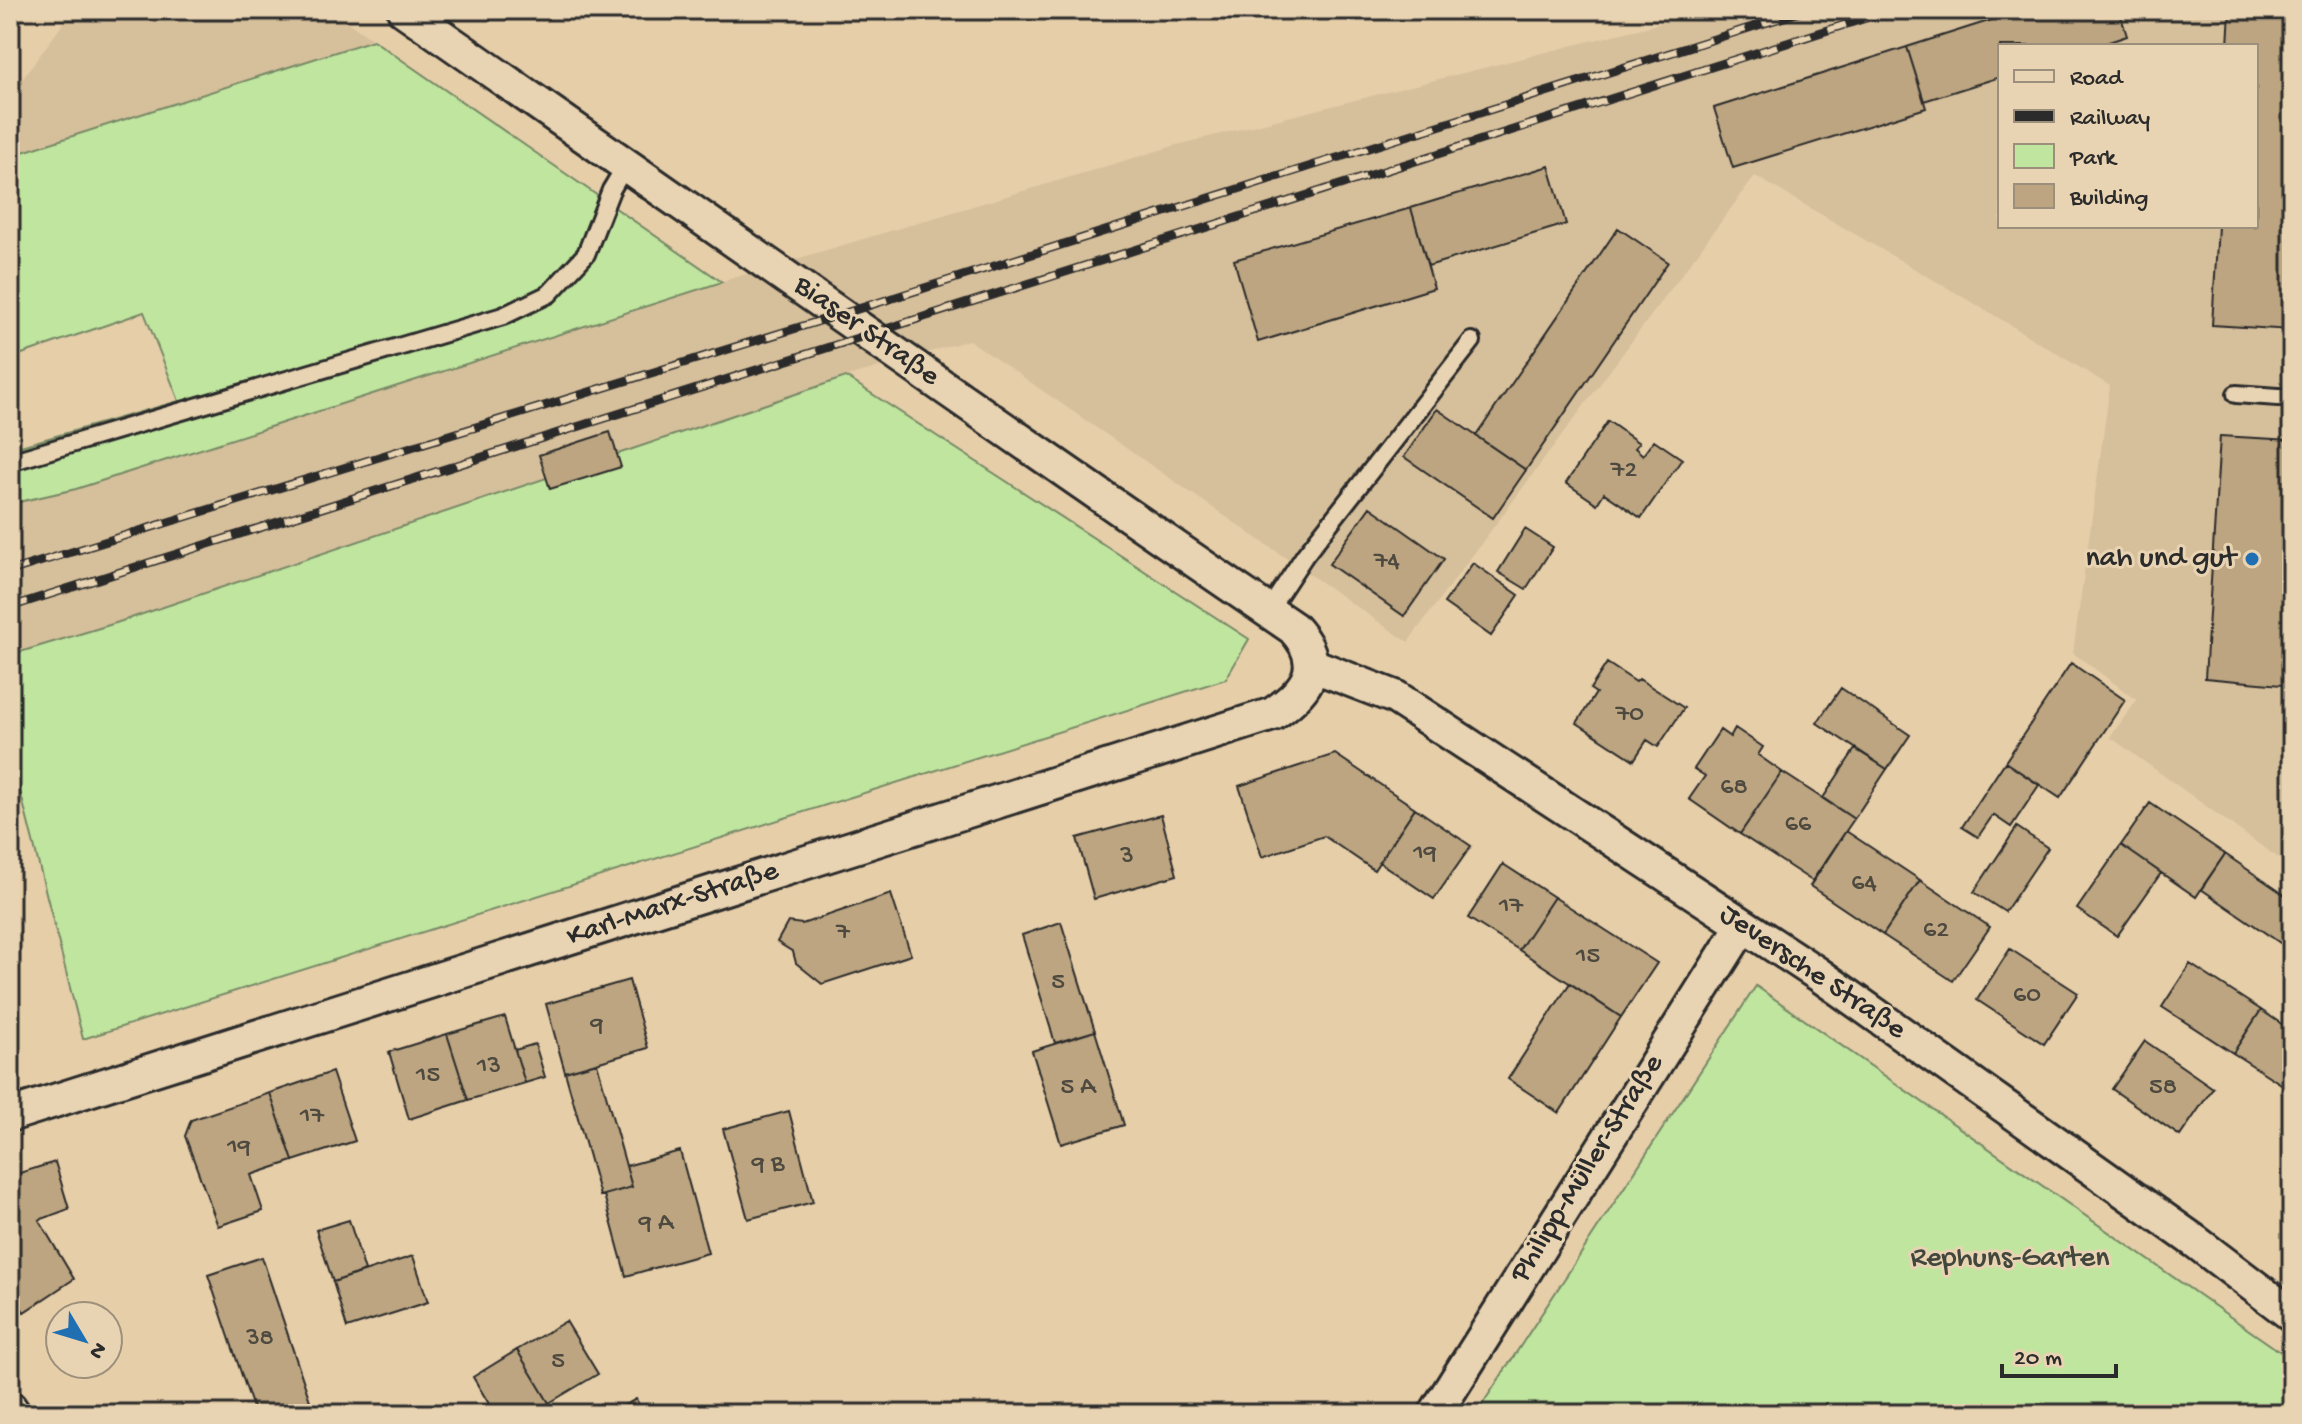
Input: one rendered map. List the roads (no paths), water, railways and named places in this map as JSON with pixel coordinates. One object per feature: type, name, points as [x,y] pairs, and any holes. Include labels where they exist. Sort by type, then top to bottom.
[{"type":"street","name":"Biaser Straße","points":[[404,10],[1012,436],[1293,628],[1311,653],[1312,665]]},
{"type":"street","name":"Jeversche Straße","points":[[1312,665],[1395,697],[1818,974],[2196,1242],[2292,1315]]},
{"type":"street","name":"Karl-Marx-Straße","points":[[10,1115],[1273,714],[1290,703],[1301,690],[1312,665]]},
{"type":"street","name":"Philipp-Müller-Straße","points":[[1435,1414],[1743,925]]},
{"type":"street","points":[[10,1408],[14,1414]]},
{"type":"lane","points":[[10,462],[515,310],[549,294],[586,254],[611,190],[626,165]]},
{"type":"lane","points":[[1268,611],[1305,555],[1472,341]]},
{"type":"lane","points":[[2236,394],[2292,398]]},
{"type":"railway","points":[[10,571],[842,314],[1806,10]]},
{"type":"railway","points":[[10,607],[1891,10]]},
{"type":"place","name":"nah und gut","points":[[2252,559]]},
{"type":"park label","name":"Rephuns-Garten","points":[[2010,1259]]}]
